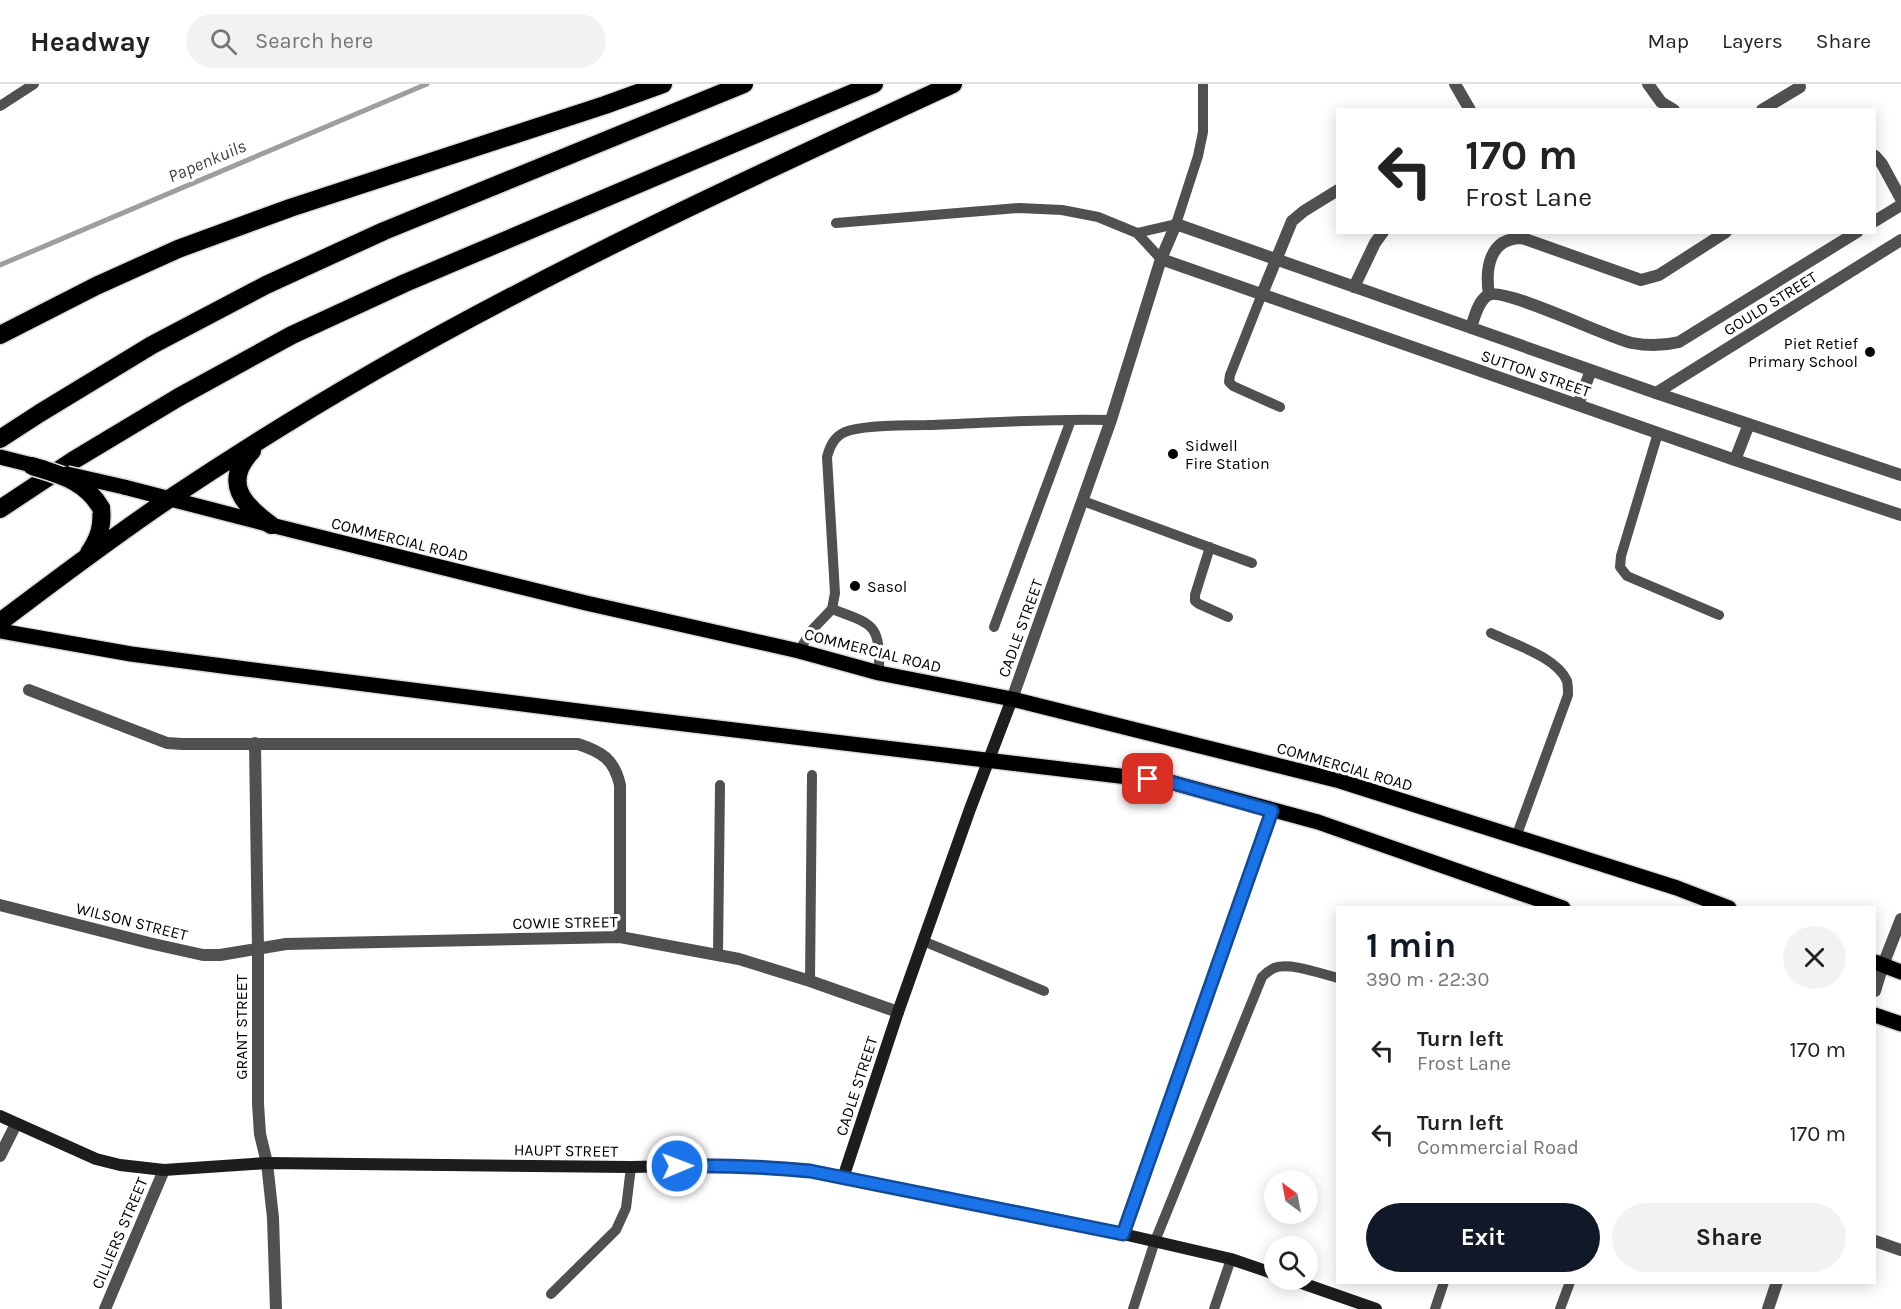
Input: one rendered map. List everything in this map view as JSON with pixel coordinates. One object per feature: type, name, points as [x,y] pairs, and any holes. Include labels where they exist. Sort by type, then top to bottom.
[{"type":"highway","points":[[0,335],[96,286],[178,249],[290,208],[663,84]]},
{"type":"highway","points":[[0,440],[152,345],[266,285],[384,231],[744,84]]},
{"type":"highway","points":[[0,509],[179,397],[292,335],[405,283],[874,84]]},
{"type":"highway","points":[[0,622],[170,498],[375,371],[502,301],[682,211],[953,84]]},
{"type":"highway","points":[[261,441],[239,469],[238,490],[250,508],[271,525]]},
{"type":"highway","points":[[32,466],[64,476],[83,486],[95,497],[101,508],[103,520],[96,542],[85,558]]},
{"type":"main road","name":"COMMERCIAL ROAD","points":[[0,457],[586,603],[799,651],[879,674],[1012,699],[1340,781],[1677,888],[1724,906]]},
{"type":"main road","points":[[0,630],[131,654],[228,667],[1170,782],[1318,822],[1557,906]]},
{"type":"main road","points":[[1879,964],[1901,972]]},
{"type":"main road","points":[[1876,1015],[1901,1024]]},
{"type":"street","points":[[1455,84],[1468,108]]},
{"type":"street","points":[[1648,84],[1661,102],[1671,108]]},
{"type":"street","points":[[1765,108],[1800,87]]},
{"type":"street","points":[[1876,157],[1901,199]]},
{"type":"street","points":[[1262,294],[1288,228],[1298,215],[1336,191]]},
{"type":"street","points":[[1876,220],[1901,205]]},
{"type":"street","name":"CADLE STREET","points":[[843,1178],[923,941],[1083,501],[1111,420],[1161,259],[1176,224]]},
{"type":"street","name":"SUTTON STREET","points":[[1176,224],[1656,393],[1901,475]]},
{"type":"street","points":[[1354,287],[1382,234]]},
{"type":"street","points":[[1489,295],[1488,267],[1496,248],[1509,239],[1522,238],[1641,280],[1659,274],[1723,234]]},
{"type":"street","points":[[1471,328],[1479,307],[1489,295],[1496,293],[1630,342],[1655,346],[1669,344],[1684,340],[1854,234]]},
{"type":"street","name":"GOULD STREET","points":[[1656,393],[1901,240]]},
{"type":"street","name":"SUTTON STREET","points":[[1161,259],[1735,460],[1901,515]]},
{"type":"street","points":[[1578,405],[1591,370]]},
{"type":"street","points":[[1735,460],[1749,424]]},
{"type":"street","points":[[29,690],[167,742],[193,745],[255,743],[578,744],[605,756],[618,774],[621,785],[620,937]]},
{"type":"street","name":"GRANT STREET","points":[[255,743],[258,1112],[273,1218],[276,1309]]},
{"type":"street","points":[[1123,1234],[1272,811]]},
{"type":"street","name":"WILSON STREET","points":[[0,905],[196,954],[220,955],[258,949]]},
{"type":"street","points":[[1876,984],[1879,964],[1901,919]]},
{"type":"street","name":"COWIE STREET","points":[[258,949],[286,944],[620,937],[718,954],[810,981],[898,1012]]},
{"type":"street","name":"HAUPT STREET","points":[[0,1116],[96,1159],[120,1165],[164,1170],[267,1163],[631,1167],[723,1165],[810,1171],[1155,1241],[1264,1270]]},
{"type":"street","points":[[0,1156],[16,1124]]},
{"type":"street","name":"CILLIERS STREET","points":[[105,1309],[164,1170]]},
{"type":"street","points":[[1876,1241],[1901,1250]]},
{"type":"street","points":[[1768,1309],[1776,1284]]},
{"type":"street","points":[[1318,1289],[1376,1309]]},
{"type":"lane","points":[[0,106],[34,84]]},
{"type":"lane","name":"CADLE STREET","points":[[1176,224],[1198,156],[1203,132],[1203,84]]},
{"type":"lane","points":[[836,223],[1019,208],[1062,210],[1098,217],[1137,233],[1161,259]]},
{"type":"lane","points":[[1137,233],[1176,224]]},
{"type":"lane","points":[[1262,294],[1229,382],[1233,386],[1280,407]]},
{"type":"lane","points":[[994,627],[1071,420]]},
{"type":"lane","points":[[799,651],[811,631],[832,609],[835,594],[827,458],[833,441],[839,435],[858,429],[899,426],[1111,420]]},
{"type":"lane","points":[[1658,433],[1621,556],[1620,567],[1627,576],[1719,615]]},
{"type":"lane","points":[[1083,501],[1252,563]]},
{"type":"lane","points":[[1210,547],[1195,595],[1196,601],[1228,616]]},
{"type":"lane","points":[[832,609],[864,621],[874,629],[879,654],[879,674]]},
{"type":"lane","points":[[1491,633],[1552,662],[1568,683],[1568,695],[1516,837]]},
{"type":"lane","points":[[810,981],[812,775]]},
{"type":"lane","points":[[718,954],[720,785]]},
{"type":"lane","points":[[923,941],[1044,991]]},
{"type":"lane","points":[[1133,1309],[1155,1241],[1262,977],[1274,968],[1290,968],[1309,970],[1336,977]]},
{"type":"lane","points":[[551,1294],[616,1230],[626,1208],[631,1167]]},
{"type":"lane","points":[[1214,1309],[1231,1260]]},
{"type":"lane","points":[[1435,1309],[1443,1284]]},
{"type":"lane","points":[[1560,1309],[1569,1284]]},
{"type":"waterway","name":"Papenkuils","points":[[0,265],[427,84]]},
{"type":"place","name":"Piet Retief Primary School","points":[[1870,352]]},
{"type":"place","name":"Sidwell Fire Station","points":[[1173,454]]},
{"type":"place","name":"Sasol","points":[[855,586]]},
{"type":"route","points":[[677,1166],[723,1165],[810,1171],[1123,1234],[1272,811],[1170,782],[1148,779]]}]
